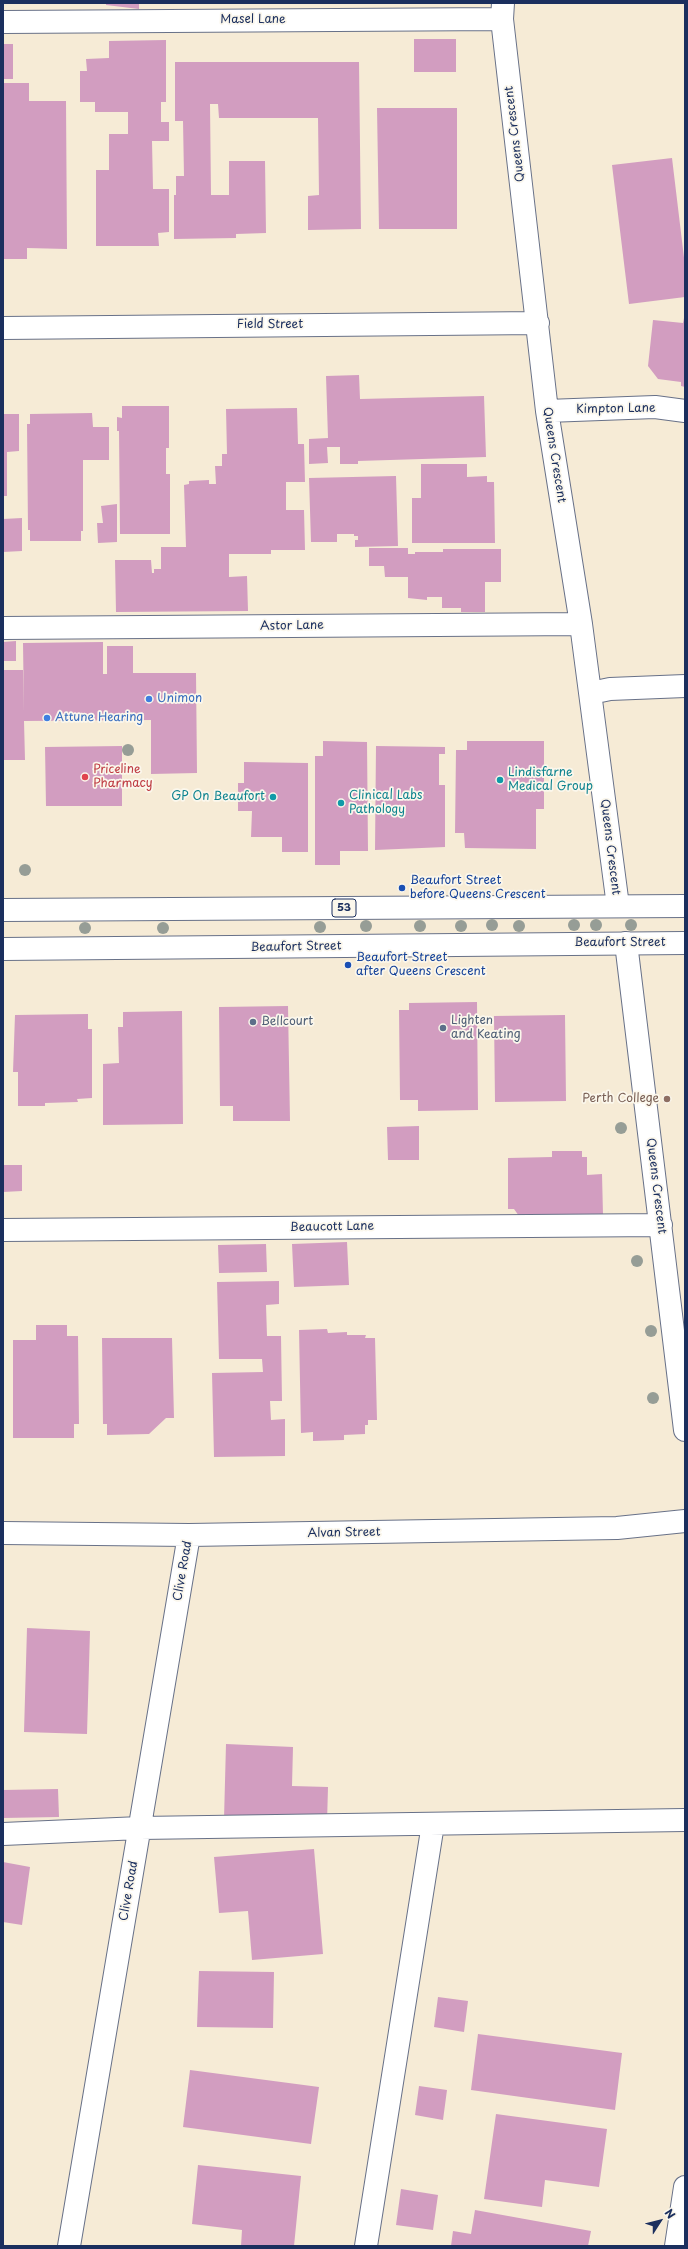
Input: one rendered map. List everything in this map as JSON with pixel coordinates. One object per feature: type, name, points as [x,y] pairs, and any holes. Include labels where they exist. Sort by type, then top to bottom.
[{"type":"street","name":"Masel Lane","points":[[3,22],[503,11]]},
{"type":"street","name":"Queens Crescent","points":[[503,11],[547,411],[581,624],[618,906]]},
{"type":"street","name":"Field Street","points":[[3,328],[538,323]]},
{"type":"street","name":"Kimpton Lane","points":[[547,411],[655,407],[685,411]]},
{"type":"street","name":"Astor Lane","points":[[3,628],[581,624]]},
{"type":"street","points":[[590,693],[610,689],[685,686]]},
{"type":"street","name":"53","points":[[3,910],[685,906]]},
{"type":"street","name":"Queens Crescent","points":[[626,943],[685,1430]]},
{"type":"street","name":"Beaufort Street","points":[[3,949],[685,943]]},
{"type":"street","name":"Beaucott Lane","points":[[3,1230],[661,1225]]},
{"type":"street","name":"Alvan Street","points":[[3,1533],[189,1535],[617,1528],[685,1521]]},
{"type":"street","name":"Clive Road","points":[[69,2246],[189,1535]]},
{"type":"street","points":[[3,1834],[140,1828],[685,1820]]},
{"type":"street","points":[[366,2246],[433,1824]]},
{"type":"street","points":[[676,2246],[685,2188]]},
{"type":"building","points":[[106,3],[139,3],[139,9],[106,5]]},
{"type":"building","points":[[414,39],[456,39],[456,72],[414,72]]},
{"type":"building","points":[[166,40],[166,102],[161,102],[161,122],[169,122],[169,141],[152,141],[153,189],[169,189],[169,232],[158,233],[159,246],[96,246],[96,170],[109,170],[109,134],[128,134],[128,112],[95,112],[95,102],[80,102],[80,71],[87,71],[86,59],[109,58],[109,41]]},
{"type":"building","points":[[3,44],[13,44],[13,79],[3,79]]},
{"type":"building","points":[[175,62],[359,62],[361,229],[308,230],[308,196],[319,195],[318,118],[219,118],[218,104],[210,104],[211,195],[229,195],[229,161],[265,161],[266,233],[236,234],[236,238],[174,239],[174,195],[176,195],[176,176],[184,176],[183,121],[175,121]]},
{"type":"building","points":[[3,83],[29,83],[29,101],[66,101],[67,249],[27,248],[27,259],[3,259]]},
{"type":"building","points":[[377,108],[457,108],[457,229],[379,229]]},
{"type":"building","points":[[672,158],[685,266],[685,297],[629,304],[612,165]]},
{"type":"building","points":[[684,318],[685,387],[681,386],[681,382],[658,379],[648,366],[653,320],[683,323]]},
{"type":"building","points":[[359,375],[360,399],[484,396],[486,457],[358,461],[358,464],[340,464],[340,447],[327,447],[328,463],[309,464],[309,439],[328,438],[326,376]]},
{"type":"building","points":[[122,406],[169,406],[169,448],[166,448],[166,474],[170,474],[170,534],[120,534],[119,431],[117,431],[117,417],[122,418]]},
{"type":"building","points":[[297,408],[298,444],[304,444],[305,482],[286,482],[286,510],[304,510],[305,550],[271,550],[271,554],[229,554],[229,577],[247,576],[248,611],[116,612],[115,560],[151,560],[152,573],[154,573],[154,569],[161,569],[161,547],[186,547],[184,485],[189,484],[189,481],[209,480],[209,484],[216,484],[215,466],[222,466],[222,454],[227,454],[226,409]]},
{"type":"building","points":[[92,413],[93,427],[109,427],[109,460],[83,460],[83,531],[81,531],[81,541],[30,541],[30,530],[28,530],[27,424],[30,424],[30,414]]},
{"type":"building","points":[[3,414],[19,414],[19,451],[7,452],[7,496],[3,496]]},
{"type":"building","points":[[421,464],[467,464],[467,477],[487,476],[487,482],[494,482],[495,543],[412,543],[412,498],[421,498]]},
{"type":"building","points":[[396,476],[398,546],[355,547],[355,540],[358,540],[358,536],[354,536],[354,534],[337,534],[337,542],[311,542],[309,478]]},
{"type":"building","points":[[117,504],[117,542],[98,543],[97,523],[103,523],[101,506]]},
{"type":"building","points":[[22,518],[22,551],[3,552],[3,519]]},
{"type":"building","points":[[369,548],[408,548],[408,554],[415,554],[415,552],[443,552],[443,549],[501,549],[501,582],[485,582],[485,612],[461,612],[461,608],[442,608],[442,597],[427,597],[427,600],[408,598],[408,577],[385,577],[384,566],[369,566]]},
{"type":"building","points":[[16,641],[16,661],[3,661],[3,642]]},
{"type":"building","points":[[103,642],[103,674],[107,674],[107,646],[133,646],[133,673],[196,673],[197,773],[151,774],[151,720],[24,721],[25,760],[3,760],[3,670],[23,670],[24,713],[23,643]]},
{"type":"building","name":"Clinical Labs Pathology","points":[[323,741],[367,742],[368,851],[340,851],[340,865],[315,865],[315,756],[323,756]]},
{"type":"building","name":"Lindisfarne Medical Group","points":[[467,741],[544,741],[544,809],[536,809],[536,849],[465,848],[464,833],[455,833],[456,750],[467,750]]},
{"type":"building","points":[[122,746],[122,806],[46,806],[45,747]]},
{"type":"building","points":[[376,746],[445,747],[445,754],[439,754],[439,785],[445,785],[445,847],[375,850]]},
{"type":"building","name":"GP On Beaufort","points":[[244,762],[308,763],[308,852],[282,852],[282,837],[251,837],[252,811],[238,811],[238,783],[244,783]]},
{"type":"building","points":[[477,1002],[478,1110],[418,1111],[418,1100],[400,1100],[399,1010],[409,1010],[409,1003]]},
{"type":"building","points":[[288,1006],[290,1121],[233,1121],[233,1106],[220,1106],[219,1007]]},
{"type":"building","points":[[182,1011],[183,1124],[103,1125],[103,1064],[119,1063],[118,1027],[123,1027],[123,1012]]},
{"type":"building","points":[[88,1014],[88,1029],[92,1029],[92,1098],[77,1099],[78,1102],[45,1103],[45,1106],[18,1106],[18,1072],[13,1072],[15,1015]]},
{"type":"building","points":[[565,1015],[566,1101],[495,1102],[494,1016]]},
{"type":"building","points":[[419,1126],[419,1160],[388,1160],[387,1127]]},
{"type":"building","points":[[552,1151],[582,1151],[582,1157],[587,1157],[587,1175],[602,1174],[603,1215],[519,1216],[514,1209],[508,1209],[508,1158],[552,1157]]},
{"type":"building","points":[[3,1165],[22,1165],[22,1191],[3,1192]]},
{"type":"building","points":[[347,1242],[349,1285],[294,1287],[292,1244]]},
{"type":"building","points":[[266,1244],[267,1272],[219,1273],[218,1245]]},
{"type":"building","points":[[279,1281],[279,1304],[266,1305],[267,1336],[281,1336],[282,1401],[270,1401],[271,1420],[285,1419],[285,1456],[214,1457],[212,1373],[263,1372],[262,1359],[219,1359],[217,1282]]},
{"type":"building","points":[[36,1325],[67,1325],[67,1336],[78,1336],[79,1424],[74,1424],[74,1438],[13,1438],[13,1340],[36,1340]]},
{"type":"building","points":[[327,1329],[328,1333],[347,1332],[347,1335],[366,1335],[365,1338],[375,1338],[377,1420],[368,1420],[368,1425],[365,1425],[365,1434],[344,1435],[344,1440],[313,1441],[313,1432],[301,1433],[299,1330]]},
{"type":"building","points":[[102,1338],[172,1338],[174,1418],[166,1418],[149,1434],[107,1435],[107,1424],[103,1424]]},
{"type":"building","points":[[27,1628],[90,1631],[87,1734],[24,1732]]},
{"type":"building","points":[[226,1744],[293,1747],[292,1786],[328,1787],[327,1823],[224,1819]]},
{"type":"building","points":[[58,1789],[59,1817],[3,1818],[3,1790]]},
{"type":"building","points":[[314,1849],[323,1954],[252,1960],[248,1911],[219,1913],[214,1857]]},
{"type":"building","points":[[3,1862],[30,1867],[22,1925],[3,1922]]},
{"type":"building","points":[[199,1971],[274,1972],[273,2028],[197,2027]]},
{"type":"building","points":[[438,1997],[468,2001],[464,2032],[434,2027]]},
{"type":"building","points":[[478,2034],[622,2053],[615,2110],[471,2090]]},
{"type":"building","points":[[190,2070],[319,2087],[311,2144],[183,2127]]},
{"type":"building","points":[[419,2086],[447,2090],[443,2120],[415,2115]]},
{"type":"building","points":[[496,2114],[607,2129],[599,2187],[545,2180],[542,2207],[484,2199]]},
{"type":"building","points":[[198,2165],[301,2176],[294,2246],[241,2246],[242,2230],[192,2224]]},
{"type":"building","points":[[401,2189],[438,2195],[433,2230],[396,2225]]},
{"type":"building","points":[[475,2210],[591,2231],[588,2246],[451,2246],[453,2231],[471,2234]]},
{"type":"place","name":"Unimon","points":[[149,699]]},
{"type":"place","name":"Attune Hearing","points":[[47,718]]},
{"type":"place","name":"Priceline Pharmacy","points":[[85,777]]},
{"type":"place","name":"Lindisfarne Medical Group","points":[[500,780]]},
{"type":"place","name":"GP On Beaufort","points":[[273,797]]},
{"type":"place","name":"Clinical Labs Pathology","points":[[341,803]]},
{"type":"place","name":"Beaufort Street before Queens Crescent","points":[[402,888]]},
{"type":"place","name":"Beaufort Street after Queens Crescent","points":[[348,965]]},
{"type":"place","name":"Bellcourt","points":[[253,1022]]},
{"type":"place","name":"Lighten and Keating","points":[[443,1028]]},
{"type":"place","name":"Perth College","points":[[667,1099]]}]
